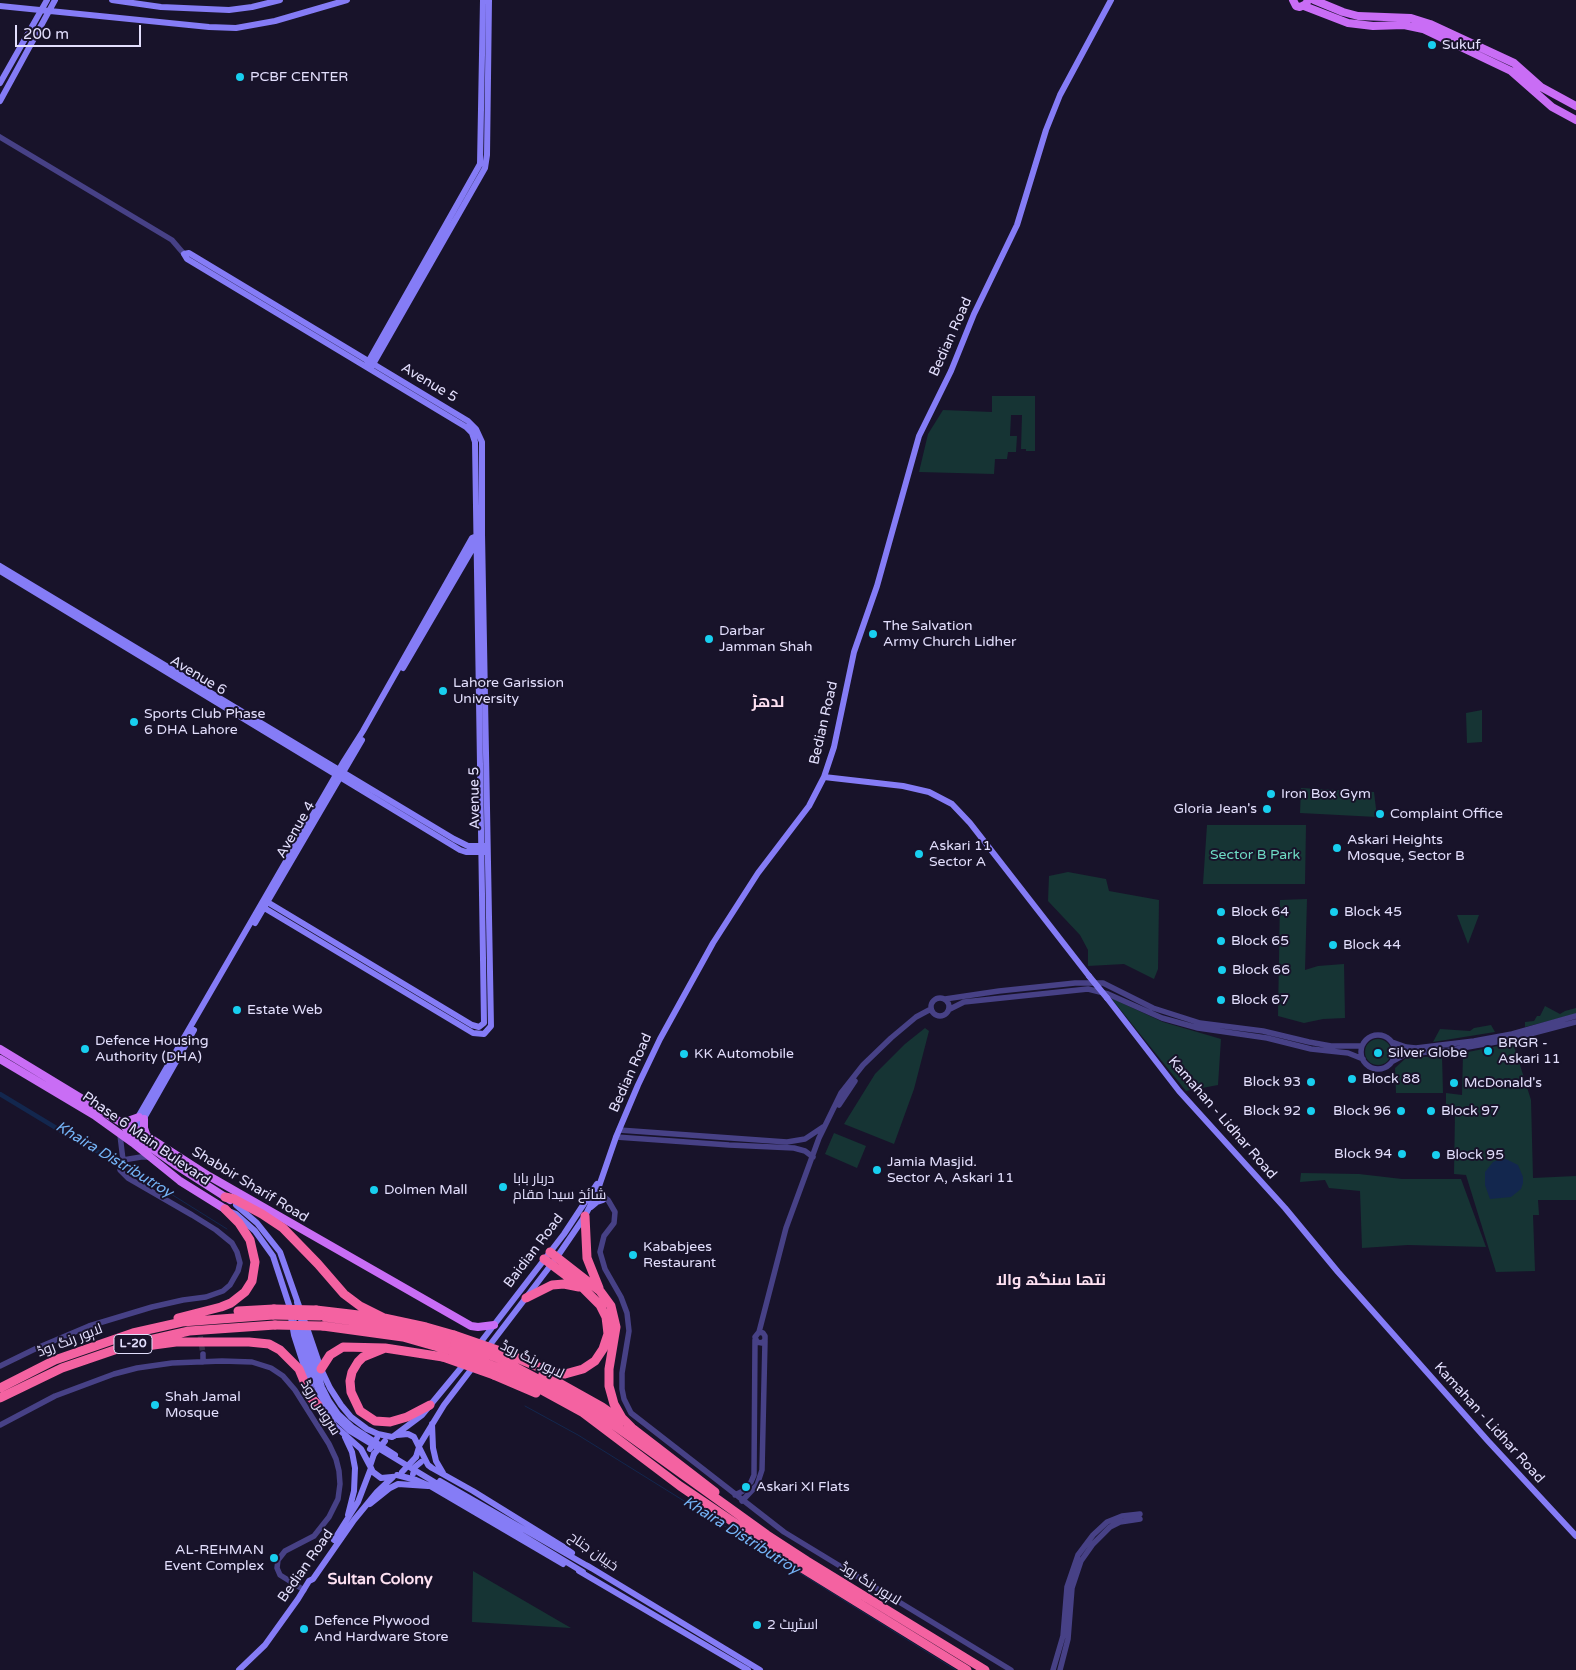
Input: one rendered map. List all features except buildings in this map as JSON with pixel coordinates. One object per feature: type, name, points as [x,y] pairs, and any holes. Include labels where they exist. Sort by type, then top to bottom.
[{"type":"highway","points":[[225,1197],[234,1199],[262,1214],[291,1235],[344,1294],[360,1306],[384,1318]]},
{"type":"highway","points":[[236,1205],[255,1214],[300,1245]]},
{"type":"highway","points":[[152,1328],[197,1309],[221,1307],[237,1299],[249,1287],[254,1276],[256,1262],[250,1240],[239,1223],[225,1210]]},
{"type":"highway","points":[[587,1212],[587,1258],[600,1291],[611,1306],[616,1328],[609,1369],[609,1386],[618,1412],[632,1428]]},
{"type":"highway","points":[[551,1258],[600,1291]]},
{"type":"highway","points":[[321,1369],[327,1357],[340,1348],[354,1346],[385,1348],[498,1363],[526,1363],[550,1372],[565,1374],[583,1369],[595,1361],[603,1349],[608,1334],[606,1317],[600,1304],[551,1258]]},
{"type":"highway","points":[[526,1298],[552,1286],[564,1284],[584,1289]]},
{"type":"highway","points":[[197,1309],[274,1316]]},
{"type":"highway","points":[[318,1313],[384,1318],[426,1327],[454,1343]]},
{"type":"highway","name":"لاہور رنگ روڈ","points":[[0,1388],[30,1372],[76,1352],[152,1328],[182,1322],[318,1313],[390,1326],[454,1343],[568,1394],[608,1419],[739,1516],[807,1561],[985,1670]]},
{"type":"highway","name":"لاہور رنگ روڈ","points":[[0,1398],[36,1380],[94,1356],[132,1344],[190,1330],[274,1316],[323,1326],[454,1343]]},
{"type":"highway","points":[[94,1356],[152,1344],[185,1342],[263,1343],[275,1347],[286,1354],[299,1368],[311,1398],[318,1405]]},
{"type":"highway","points":[[385,1348],[363,1358],[352,1372],[350,1381],[352,1396],[360,1410],[375,1420],[390,1422],[407,1417],[430,1406]]},
{"type":"highway","name":"لاہور رنگ روڈ","points":[[498,1363],[603,1427],[680,1486],[797,1565],[967,1670]]},
{"type":"highway","points":[[526,1363],[602,1407],[632,1428],[714,1491],[739,1516]]},
{"type":"main road","points":[[0,82],[47,0]]},
{"type":"main road","points":[[0,100],[55,0]]},
{"type":"main road","points":[[112,0],[161,7],[229,10],[280,0]]},
{"type":"main road","points":[[0,6],[204,27],[236,28],[274,21],[347,0]]},
{"type":"main road","points":[[369,365],[480,164],[483,0]]},
{"type":"main road","points":[[369,365],[486,168],[489,0]]},
{"type":"main road","name":"Bedian Road","points":[[419,1447],[424,1425],[526,1298],[551,1258],[587,1212],[593,1194],[603,1177],[618,1134],[660,1039],[696,973],[758,873],[808,806],[824,777],[834,747],[854,652],[877,586],[919,436],[951,371],[974,314],[1017,226],[1046,130],[1060,95],[1111,0]]},
{"type":"main road","points":[[1314,0],[1358,16],[1411,18],[1430,24],[1514,63],[1541,87],[1576,106]]},
{"type":"main road","points":[[1292,1],[1298,7],[1306,3],[1348,22],[1388,26],[1404,25],[1419,28],[1510,71],[1552,106],[1576,120]]},
{"type":"main road","points":[[1384,17],[1389,22],[1388,26]]},
{"type":"main road","name":"Avenue 5","points":[[184,254],[189,253],[369,365],[475,427],[482,442],[479,488],[479,543],[492,1022],[489,1030],[482,1034],[475,1034],[469,1031],[265,904]]},
{"type":"main road","name":"Avenue 4","points":[[134,1131],[334,788],[363,731],[472,538],[479,534]]},
{"type":"main road","name":"Avenue 4","points":[[347,760],[473,546],[479,543]]},
{"type":"main road","name":"Avenue 6","points":[[0,566],[326,765],[460,850],[466,852],[486,849]]},
{"type":"main road","name":"Avenue 6","points":[[0,571],[326,765]]},
{"type":"main road","points":[[347,760],[353,782],[334,788],[326,765],[347,760]]},
{"type":"main road","name":"Kamahan - Lidhar Road","points":[[824,777],[912,788],[934,794],[952,804],[970,823],[1179,1091],[1285,1208],[1338,1272],[1488,1441],[1576,1536]]},
{"type":"main road","name":"Shabbir Sharif Road","points":[[0,1049],[134,1131],[148,1137],[209,1176],[471,1326],[494,1325]]},
{"type":"main road","name":"Phase 6 Main Bulevard","points":[[0,1059],[94,1115],[180,1181],[225,1210]]},
{"type":"main road","points":[[122,1123],[141,1118],[148,1137]]},
{"type":"main road","points":[[134,1131],[177,1166],[225,1197],[257,1222],[280,1252],[321,1369],[337,1400],[367,1429],[378,1434],[393,1437],[411,1435],[416,1439],[428,1465]]},
{"type":"main road","name":"Baidian Road","points":[[430,1406],[494,1325],[551,1258],[593,1194]]},
{"type":"main road","points":[[587,1212],[597,1202],[603,1200]]},
{"type":"main road","points":[[225,1210],[236,1214],[265,1244],[278,1269],[318,1390],[327,1408],[343,1425],[360,1439],[583,1572]]},
{"type":"main road","points":[[288,1300],[294,1335],[318,1405],[330,1421],[361,1449],[372,1472],[379,1477],[398,1474],[416,1457],[419,1447]]},
{"type":"main road","points":[[297,1302],[304,1332],[322,1387],[333,1407],[344,1420],[362,1434],[421,1470],[591,1568]]},
{"type":"main road","points":[[430,1406],[424,1425],[436,1461],[443,1473]]},
{"type":"main road","points":[[309,1581],[358,1502],[371,1467],[372,1451],[377,1438],[356,1423],[356,1420]]},
{"type":"main road","points":[[372,1451],[384,1441],[424,1425]]},
{"type":"main road","points":[[347,1437],[372,1451]]},
{"type":"main road","points":[[347,1437],[355,1468],[354,1491],[347,1521]]},
{"type":"main road","name":"خیبان جناح","points":[[428,1486],[426,1482],[415,1477],[413,1474],[415,1468],[421,1462],[443,1473],[562,1546],[591,1568],[760,1670]]},
{"type":"main road","name":"Bedian Road","points":[[239,1670],[264,1645],[309,1581],[313,1579],[342,1536],[374,1495],[398,1474]]},
{"type":"main road","name":"خیبان جناح","points":[[398,1474],[428,1486],[566,1566],[583,1572],[748,1670]]},
{"type":"main road","points":[[366,1505],[372,1503],[398,1484],[428,1486]]},
{"type":"main road","points":[[365,1487],[371,1488],[374,1495]]},
{"type":"street","points":[[0,137],[172,241],[184,254]]},
{"type":"street","points":[[932,1011],[932,1003],[936,999],[1075,983],[1103,983],[1169,1014],[1222,1029],[1311,1049],[1348,1053],[1362,1059],[1371,1068],[1379,1069],[1387,1067],[1393,1061],[1406,1054],[1452,1050],[1507,1040],[1576,1022]]},
{"type":"street","points":[[932,1011],[938,1016],[943,1016],[950,1009],[964,1002],[1088,989],[1108,994],[1171,1020],[1203,1030],[1222,1029],[1264,1032],[1323,1044],[1362,1046]]},
{"type":"street","points":[[945,999],[949,1003],[950,1009]]},
{"type":"street","points":[[618,1134],[724,1145],[787,1144],[818,1138],[866,1067],[906,1029],[932,1011]]},
{"type":"street","points":[[761,1332],[780,1249],[813,1158],[818,1138],[841,1093],[863,1065],[891,1038],[916,1017],[932,1011]]},
{"type":"street","points":[[1362,1059],[1362,1046],[1367,1039],[1378,1035],[1406,1047],[1416,1048],[1512,1034],[1576,1016]]},
{"type":"street","points":[[1392,1042],[1395,1052],[1393,1061]]},
{"type":"street","points":[[618,1134],[692,1134],[787,1144],[802,1150],[813,1158]]},
{"type":"street","points":[[692,1134],[692,1142]]},
{"type":"street","points":[[0,1366],[89,1326],[133,1312],[206,1297],[222,1291],[230,1285],[238,1271],[240,1263],[232,1243],[216,1230],[128,1178],[122,1163],[120,1135]]},
{"type":"street","points":[[724,1145],[725,1137]]},
{"type":"street","points":[[122,1163],[141,1157],[150,1157]]},
{"type":"street","points":[[593,1194],[611,1204]]},
{"type":"street","points":[[593,1194],[606,1197],[614,1210],[615,1219],[604,1236],[600,1252],[605,1269],[627,1312],[629,1332],[621,1380],[624,1399],[635,1418],[784,1532],[1011,1670]]},
{"type":"street","points":[[195,1298],[197,1309]]},
{"type":"street","points":[[735,1495],[743,1491],[754,1475],[755,1335],[761,1332]]},
{"type":"street","points":[[742,1501],[757,1485],[762,1470],[764,1341],[766,1337],[761,1332]]},
{"type":"street","points":[[755,1340],[760,1343],[764,1341]]},
{"type":"street","points":[[202,1354],[203,1362]]},
{"type":"street","name":"سروس روڈ","points":[[0,1425],[40,1402],[68,1390],[137,1368],[203,1362],[252,1362],[266,1366],[278,1373],[295,1390],[334,1454],[339,1471],[340,1484],[334,1510],[314,1536],[285,1551],[278,1560],[277,1568],[280,1575],[304,1590]]},
{"type":"street","points":[[1053,1670],[1063,1636],[1067,1587],[1078,1556],[1093,1534],[1107,1522],[1122,1516],[1140,1517],[1120,1522],[1110,1527],[1092,1544],[1081,1561],[1072,1588],[1068,1639],[1060,1670]]},
{"type":"green space","points":[[992,396],[1035,396],[1035,451],[1021,449],[1022,415],[1011,415],[1010,436],[1017,436],[1016,452],[1008,452],[1007,459],[995,459],[994,474],[919,472],[928,434],[943,410],[992,412]]},
{"type":"green space","points":[[1482,710],[1482,742],[1467,743],[1466,713]]},
{"type":"green space","points":[[1301,788],[1374,792],[1377,817],[1300,813]]},
{"type":"green space","name":"Sector B Park","points":[[1207,825],[1306,825],[1305,884],[1203,884]]},
{"type":"green space","points":[[1068,872],[1106,879],[1109,891],[1159,900],[1158,969],[1154,979],[1124,964],[1088,966],[1088,950],[1080,935],[1048,901],[1049,876]]},
{"type":"green space","points":[[1307,899],[1305,970],[1318,966],[1344,964],[1345,1018],[1323,1019],[1304,1023],[1278,1016],[1280,900]]},
{"type":"green space","points":[[1457,915],[1479,915],[1468,944]]},
{"type":"green space","points":[[1111,998],[1163,1022],[1221,1039],[1218,1085],[1186,1091]]},
{"type":"green space","points":[[1545,1006],[1560,1014],[1576,1008],[1576,1014],[1525,1027],[1525,1022],[1534,1021],[1537,1016],[1540,1016]]},
{"type":"green space","points":[[1491,1025],[1495,1032],[1433,1042],[1440,1029],[1470,1031],[1474,1028]]},
{"type":"green space","points":[[925,1028],[929,1031],[914,1089],[894,1144],[844,1124],[875,1074],[905,1044]]},
{"type":"green space","points":[[1378,1039],[1387,1043],[1391,1052],[1387,1061],[1378,1065],[1369,1061],[1365,1052],[1369,1043]]},
{"type":"green space","points":[[1513,1043],[1531,1100],[1533,1178],[1576,1176],[1576,1200],[1538,1200],[1539,1215],[1533,1215],[1535,1271],[1496,1272],[1466,1175],[1454,1174],[1455,1112],[1446,1112],[1446,1093],[1462,1095],[1463,1053]]},
{"type":"green space","points":[[1442,1056],[1443,1093],[1396,1093],[1395,1068],[1406,1058]]},
{"type":"green space","points":[[834,1133],[866,1146],[857,1168],[825,1154]]},
{"type":"green space","points":[[1301,1173],[1359,1174],[1402,1179],[1461,1179],[1486,1247],[1408,1245],[1362,1248],[1360,1191],[1329,1188],[1325,1180],[1300,1182]]},
{"type":"green space","points":[[473,1571],[571,1628],[472,1622]]},
{"type":"water","points":[[1506,1159],[1518,1165],[1523,1177],[1523,1183],[1521,1189],[1511,1197],[1490,1199],[1485,1185],[1485,1172],[1493,1162]]},
{"type":"waterway","name":"Khaira Distributroy","points":[[0,1094],[86,1146],[120,1162]]},
{"type":"waterway","name":"Khaira Distributroy","points":[[123,1164],[227,1229]]},
{"type":"waterway","name":"Khaira Distributroy","points":[[525,1406],[578,1435],[956,1670]]},
{"type":"tunnel","points":[[199,1328],[203,1354]]},
{"type":"place","name":"Sukuf","points":[[1432,45]]},
{"type":"place","name":"PCBF CENTER","points":[[240,77]]},
{"type":"place","name":"The Salvation Army Church Lidher","points":[[873,634]]},
{"type":"place","name":"Darbar Jamman Shah","points":[[709,639]]},
{"type":"place","name":"Lahore Garission University","points":[[443,691]]},
{"type":"place","name":"Sports Club Phase 6 DHA Lahore","points":[[134,722]]},
{"type":"place","name":"Iron Box Gym","points":[[1271,794]]},
{"type":"place","name":"Gloria Jean's","points":[[1267,809]]},
{"type":"place","name":"Complaint Office","points":[[1380,814]]},
{"type":"place","name":"Askari Heights Mosque, Sector B","points":[[1337,848]]},
{"type":"place","name":"Askari 11 Sector A","points":[[919,854]]},
{"type":"place","name":"Block 64","points":[[1221,912]]},
{"type":"place","name":"Block 45","points":[[1334,912]]},
{"type":"place","name":"Block 65","points":[[1221,941]]},
{"type":"place","name":"Block 44","points":[[1333,945]]},
{"type":"place","name":"Block 66","points":[[1222,970]]},
{"type":"place","name":"Block 67","points":[[1221,1000]]},
{"type":"place","name":"Estate Web","points":[[237,1010]]},
{"type":"place","name":"Defence Housing Authority (DHA)","points":[[85,1049]]},
{"type":"place","name":"BRGR - Askari 11","points":[[1488,1051]]},
{"type":"place","name":"Silver Globe","points":[[1378,1053]]},
{"type":"place","name":"KK Automobile","points":[[684,1054]]},
{"type":"place","name":"Block 88","points":[[1352,1079]]},
{"type":"place","name":"Block 93","points":[[1311,1082]]},
{"type":"place","name":"McDonald's","points":[[1454,1083]]},
{"type":"place","name":"Block 92","points":[[1311,1111]]},
{"type":"place","name":"Block 96","points":[[1401,1111]]},
{"type":"place","name":"Block 97","points":[[1431,1111]]},
{"type":"place","name":"Block 94","points":[[1402,1154]]},
{"type":"place","name":"Block 95","points":[[1436,1155]]},
{"type":"place","name":"Jamia Masjid. Sector A, Askari 11","points":[[877,1170]]},
{"type":"place","name":"دربار بابا شائخ سیدا مقام","points":[[503,1187]]},
{"type":"place","name":"Dolmen Mall","points":[[374,1190]]},
{"type":"place","name":"Kababjees Restaurant","points":[[633,1255]]},
{"type":"place","name":"Shah Jamal Mosque","points":[[155,1405]]},
{"type":"place","name":"Askari XI Flats","points":[[746,1487]]},
{"type":"place","name":"AL-REHMAN Event Complex","points":[[274,1558]]},
{"type":"place","name":"اسٹریٹ 2","points":[[757,1625]]},
{"type":"place","name":"Defence Plywood And Hardware Store","points":[[304,1629]]},
{"type":"district","name":"لدھڑ","points":[[768,703]]},
{"type":"district","name":"نتھا سنگھ والا","points":[[1051,1281]]},
{"type":"district","name":"Sultan Colony","points":[[380,1580]]}]
